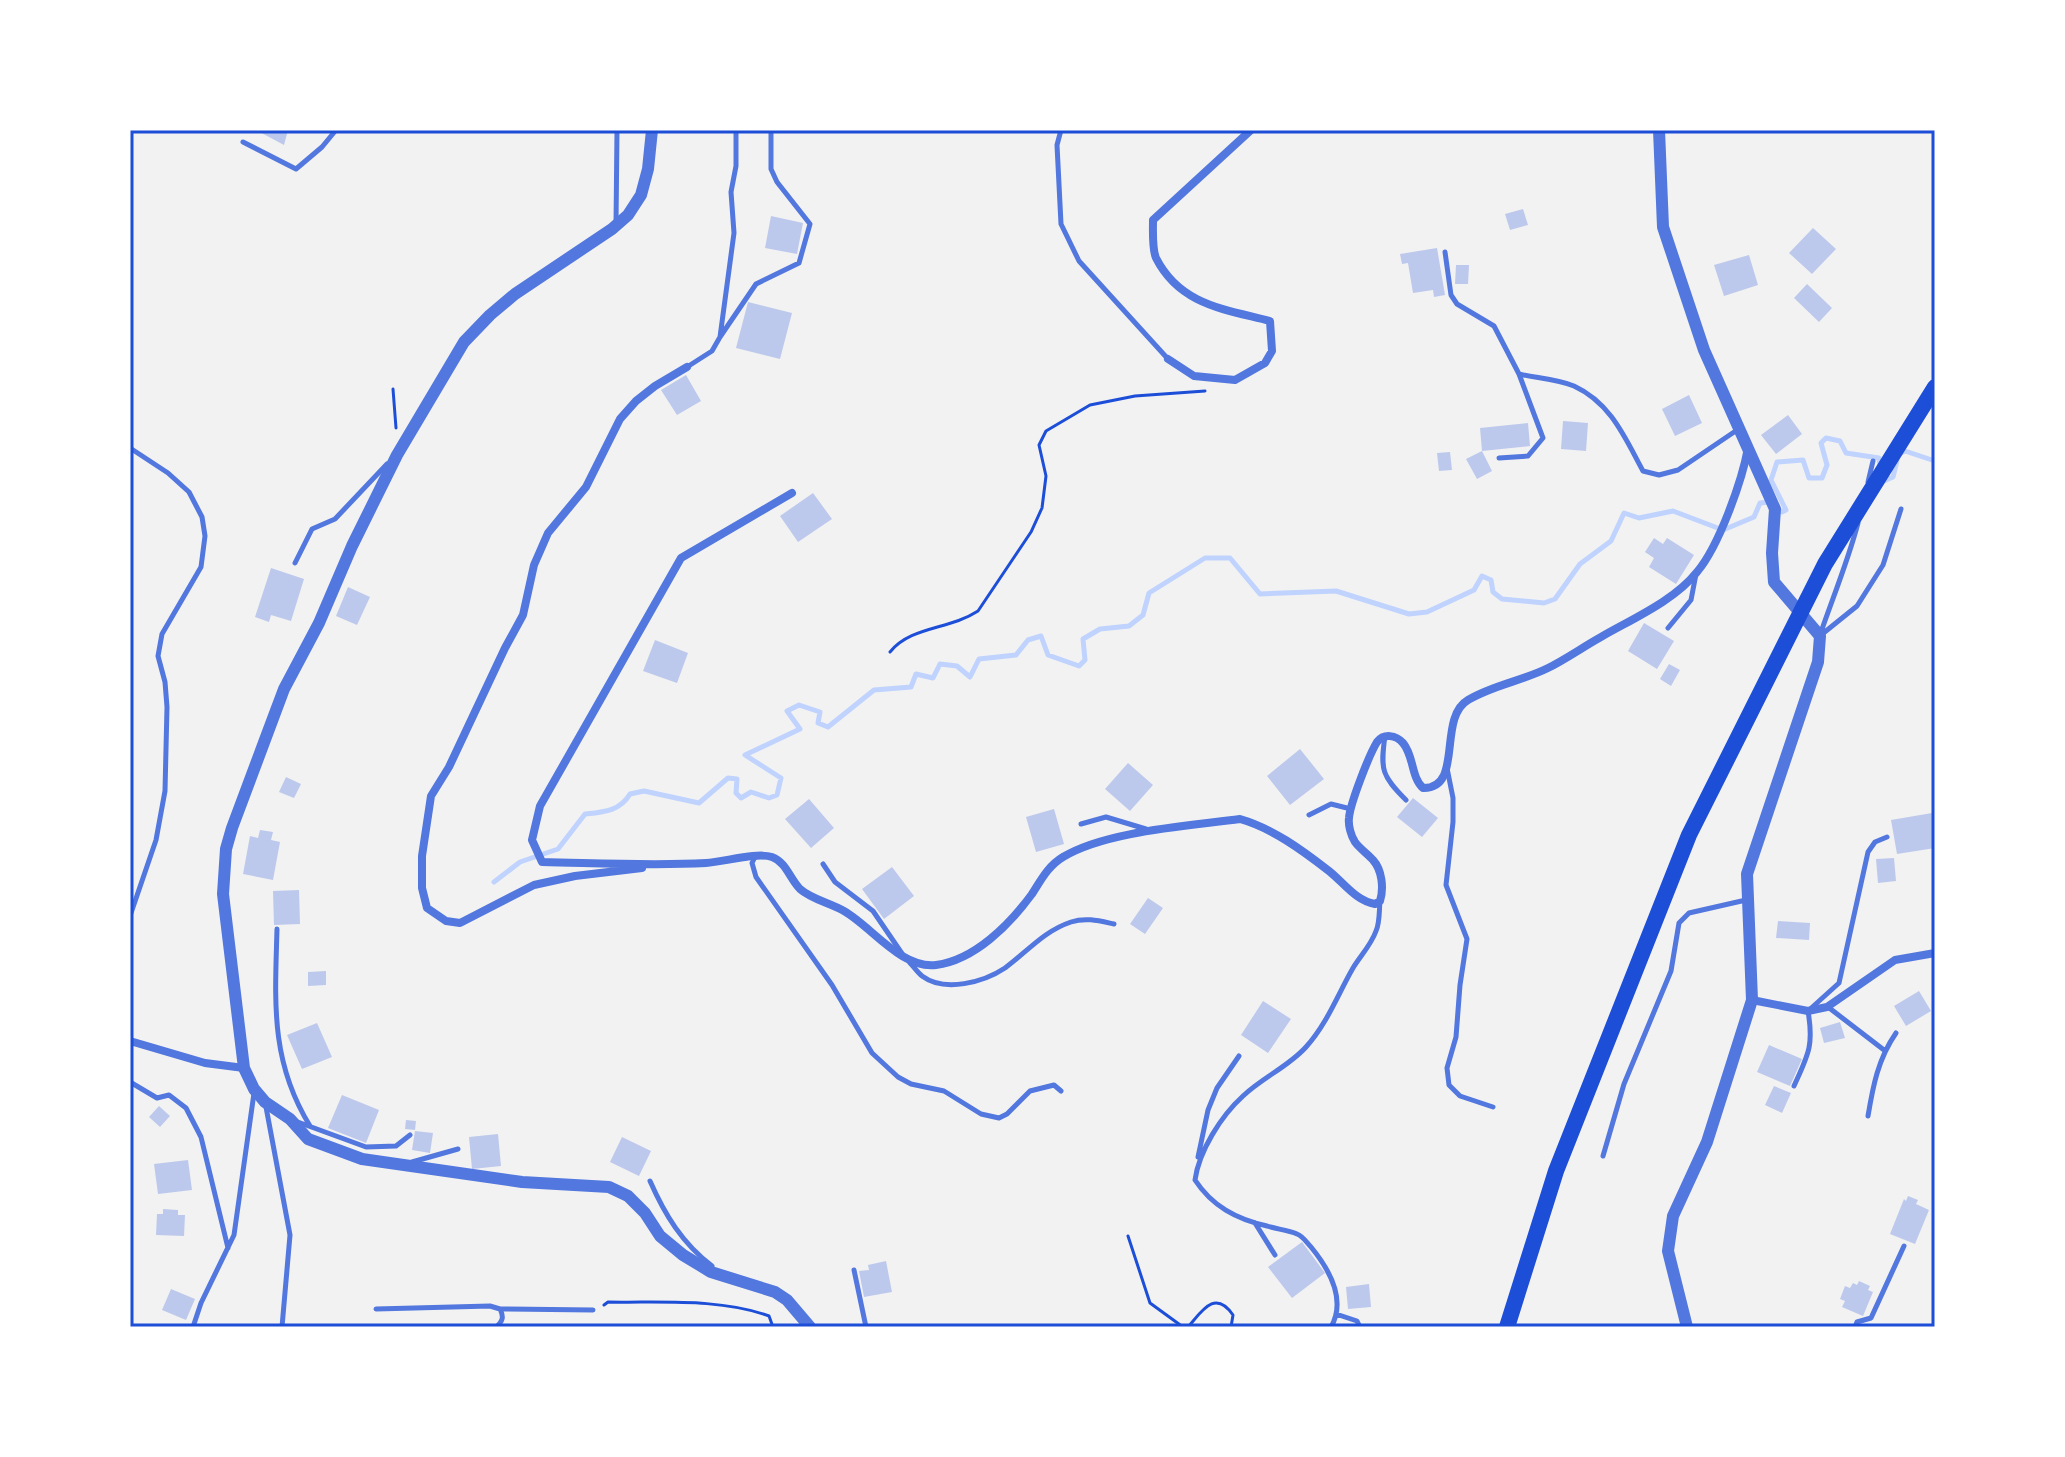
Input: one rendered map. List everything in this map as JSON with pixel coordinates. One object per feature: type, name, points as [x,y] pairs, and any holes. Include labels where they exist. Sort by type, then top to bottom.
[{"type":"highway","points":[[1507,1327],[1556,1171],[1689,835],[1825,564],[1935,387]]},
{"type":"street","points":[[652,130],[648,169],[641,195],[628,215],[515,294],[473,333],[446,370],[399,453],[352,546],[319,623],[284,689],[226,849],[223,894],[244,1068],[254,1089],[265,1102],[290,1119],[308,1139],[362,1159],[522,1182],[609,1187],[628,1196],[645,1213],[660,1236],[683,1255],[711,1272],[775,1292],[787,1300],[810,1327]]},
{"type":"street","points":[[1168,359],[1194,376],[1235,380],[1265,363],[1272,351],[1270,321],[1199,302],[1182,292],[1155,257],[1153,220],[1251,130]]},
{"type":"street","points":[[1659,130],[1663,227],[1704,350],[1775,509],[1774,582],[1820,636],[1818,662],[1747,874],[1752,1000],[1707,1142],[1673,1216],[1668,1251],[1687,1327]]},
{"type":"street","points":[[675,864],[575,876],[534,885],[460,923],[446,921],[433,914],[427,908],[422,888],[422,856],[431,796],[455,755],[523,615],[534,565],[548,533],[586,487],[620,419],[655,386],[687,367]]},
{"type":"street","points":[[792,493],[681,558],[540,806],[532,840],[542,862],[675,864],[774,858],[801,889],[846,912],[903,955],[917,962],[935,965],[957,959],[980,947],[999,931],[1029,897],[1048,869],[1063,856],[1113,838],[1153,831],[1240,819],[1256,823],[1308,856],[1364,902],[1375,904],[1380,901],[1383,892],[1376,862],[1355,843],[1349,819],[1369,757],[1379,740],[1392,736],[1403,742],[1418,783],[1423,788],[1434,789],[1440,784],[1447,766],[1455,715],[1464,702],[1480,693],[1547,669],[1652,606],[1696,574],[1724,520],[1745,464],[1748,447]]},
{"type":"street","points":[[1752,1000],[1808,1011],[1827,1007],[1895,960],[1935,953]]},
{"type":"street","points":[[130,1041],[205,1063],[244,1068]]},
{"type":"lane","points":[[243,142],[296,169],[336,130]]},
{"type":"lane","points":[[616,225],[617,130]]},
{"type":"lane","points":[[720,337],[734,233],[731,192],[736,166],[736,130]]},
{"type":"lane","points":[[687,367],[712,351],[756,284],[799,263],[805,249],[810,224],[777,182],[771,169],[771,130]]},
{"type":"lane","points":[[1061,130],[1057,145],[1061,224],[1079,261],[1168,359]]},
{"type":"lane","points":[[1445,252],[1451,295],[1457,304],[1494,326],[1519,374],[1543,438],[1528,456],[1499,458]]},
{"type":"lane","points":[[1519,374],[1573,386],[1601,404],[1615,419],[1643,471],[1659,475],[1678,470],[1741,428]]},
{"type":"lane","points":[[130,448],[168,473],[189,492],[202,517],[205,536],[201,567],[162,634],[158,656],[167,707],[165,791],[156,840],[130,916]]},
{"type":"lane","points":[[295,563],[312,529],[335,519],[399,453]]},
{"type":"lane","points":[[1820,636],[1850,554],[1873,461]]},
{"type":"lane","points":[[1820,636],[1857,606],[1883,565],[1901,509]]},
{"type":"lane","points":[[1668,628],[1691,600],[1696,574]]},
{"type":"lane","points":[[1385,736],[1381,760],[1385,778],[1406,800]]},
{"type":"lane","points":[[1447,766],[1453,798],[1453,822],[1446,885],[1467,939],[1456,1037],[1447,1068],[1449,1085],[1460,1096],[1493,1107]]},
{"type":"lane","points":[[1309,815],[1331,804],[1351,809]]},
{"type":"lane","points":[[1081,824],[1106,817],[1153,831]]},
{"type":"lane","points":[[1794,1086],[1812,1036],[1808,1011],[1839,983],[1868,852],[1875,842],[1887,837]]},
{"type":"lane","points":[[755,857],[752,863],[756,877],[832,985],[872,1053],[898,1077],[911,1084],[944,1091],[981,1114],[999,1118],[1030,1091],[1054,1085],[1061,1091]]},
{"type":"lane","points":[[823,864],[835,882],[873,911],[903,955],[924,978],[944,985],[972,982],[1002,970],[1044,934],[1073,921],[1089,919],[1114,924]]},
{"type":"lane","points":[[1603,1156],[1624,1084],[1671,971],[1679,923],[1689,913],[1746,900]]},
{"type":"lane","points":[[1197,1162],[1241,1097],[1280,1071],[1308,1046],[1333,1009],[1378,928],[1380,901]]},
{"type":"lane","points":[[277,929],[274,1014],[280,1058],[294,1100],[310,1126]]},
{"type":"lane","points":[[1827,1007],[1884,1050]]},
{"type":"lane","points":[[1868,1116],[1884,1050],[1896,1033]]},
{"type":"lane","points":[[1239,1056],[1217,1088],[1208,1110],[1195,1180],[1205,1196],[1218,1207],[1255,1223],[1300,1235],[1323,1261],[1335,1286],[1336,1314],[1331,1327]]},
{"type":"lane","points":[[130,1082],[157,1098],[169,1095],[186,1108],[201,1137],[229,1250]]},
{"type":"lane","points":[[196,1327],[201,1303],[229,1250],[238,1214],[254,1089]]},
{"type":"lane","points":[[265,1102],[290,1235],[282,1327]]},
{"type":"lane","points":[[290,1119],[366,1147],[396,1146],[410,1135]]},
{"type":"lane","points":[[404,1165],[458,1149]]},
{"type":"lane","points":[[650,1181],[661,1206],[690,1249],[730,1279]]},
{"type":"lane","points":[[1255,1223],[1275,1255]]},
{"type":"lane","points":[[1855,1327],[1857,1322],[1871,1318],[1904,1246]]},
{"type":"lane","points":[[854,1270],[866,1327]]},
{"type":"lane","points":[[376,1309],[490,1306],[500,1309],[593,1310]]},
{"type":"lane","points":[[496,1327],[503,1316],[500,1309]]},
{"type":"lane","points":[[1336,1314],[1357,1321],[1360,1327]]},
{"type":"path","points":[[890,652],[907,636],[943,627],[978,611],[1031,532],[1042,508],[1046,476],[1039,445],[1046,431],[1090,405],[1135,396],[1202,392],[1223,387],[1235,380]]},
{"type":"path","points":[[393,389],[399,453]]},
{"type":"path","points":[[1128,1236],[1150,1303],[1186,1327],[1210,1304],[1220,1303],[1227,1306],[1233,1315],[1231,1327]]},
{"type":"path","points":[[593,1310],[608,1302],[747,1308],[769,1316],[773,1327]]},
{"type":"building","points":[[256,130],[288,130],[284,145]]},
{"type":"building","points":[[1523,209],[1528,225],[1510,230],[1505,214]]},
{"type":"building","points":[[771,216],[803,223],[797,254],[765,248]]},
{"type":"building","points":[[1813,228],[1836,249],[1812,274],[1789,253]]},
{"type":"building","points":[[1437,248],[1445,295],[1434,297],[1433,290],[1413,293],[1408,263],[1402,264],[1400,254]]},
{"type":"building","points":[[1749,255],[1758,285],[1724,296],[1714,265]]},
{"type":"building","points":[[1456,265],[1469,265],[1468,284],[1455,284]]},
{"type":"building","points":[[1807,284],[1832,308],[1819,322],[1794,298]]},
{"type":"building","points":[[748,302],[792,313],[780,359],[736,348]]},
{"type":"building","points":[[686,375],[701,401],[677,415],[661,390]]},
{"type":"building","points":[[1689,395],[1702,423],[1675,436],[1662,409]]},
{"type":"building","points":[[1788,415],[1802,434],[1776,454],[1761,435]]},
{"type":"building","points":[[1563,421],[1588,423],[1586,451],[1561,449]]},
{"type":"building","points":[[1528,423],[1530,446],[1482,451],[1480,428]]},
{"type":"building","points":[[1482,451],[1492,471],[1477,479],[1466,459]]},
{"type":"building","points":[[1450,452],[1452,470],[1439,471],[1437,453]]},
{"type":"building","points":[[813,493],[832,519],[798,542],[780,516]]},
{"type":"building","points":[[1654,538],[1663,544],[1667,538],[1694,555],[1676,584],[1649,567],[1654,558],[1645,552]]},
{"type":"building","points":[[271,568],[304,579],[291,621],[271,615],[269,622],[255,617]]},
{"type":"building","points":[[348,587],[370,597],[357,625],[336,616]]},
{"type":"building","points":[[1644,623],[1674,641],[1657,669],[1628,651]]},
{"type":"building","points":[[655,640],[688,653],[677,683],[643,671]]},
{"type":"building","points":[[1669,664],[1680,670],[1671,686],[1660,679]]},
{"type":"building","points":[[1300,749],[1324,779],[1290,805],[1267,776]]},
{"type":"building","points":[[1128,763],[1153,785],[1130,811],[1105,789]]},
{"type":"building","points":[[286,777],[301,784],[294,798],[279,792]]},
{"type":"building","points":[[1413,798],[1438,818],[1422,837],[1397,817]]},
{"type":"building","points":[[809,799],[834,828],[811,848],[785,819]]},
{"type":"building","points":[[1054,809],[1064,844],[1036,852],[1026,817]]},
{"type":"building","points":[[1932,813],[1935,848],[1897,854],[1891,820]]},
{"type":"building","points":[[260,830],[273,832],[271,840],[280,842],[273,880],[243,874],[250,836],[258,838]]},
{"type":"building","points":[[1894,858],[1896,881],[1878,883],[1876,859]]},
{"type":"building","points":[[892,867],[914,896],[884,919],[862,889]]},
{"type":"building","points":[[299,890],[300,924],[274,925],[273,891]]},
{"type":"building","points":[[1148,898],[1163,908],[1145,934],[1130,924]]},
{"type":"building","points":[[1778,921],[1810,923],[1809,940],[1776,938]]},
{"type":"building","points":[[326,971],[326,985],[308,986],[308,972]]},
{"type":"building","points":[[1919,991],[1931,1011],[1906,1026],[1894,1006]]},
{"type":"building","points":[[1263,1001],[1291,1019],[1268,1053],[1241,1035]]},
{"type":"building","points":[[1840,1022],[1845,1038],[1824,1043],[1820,1028]]},
{"type":"building","points":[[317,1023],[332,1057],[302,1069],[287,1035]]},
{"type":"building","points":[[1769,1045],[1802,1059],[1790,1086],[1757,1072]]},
{"type":"building","points":[[1774,1086],[1791,1093],[1782,1113],[1765,1105]]},
{"type":"building","points":[[342,1095],[379,1110],[366,1143],[328,1128]]},
{"type":"building","points":[[159,1106],[170,1116],[160,1127],[149,1117]]},
{"type":"building","points":[[406,1120],[416,1121],[415,1130],[405,1129]]},
{"type":"building","points":[[415,1131],[433,1133],[430,1153],[412,1150]]},
{"type":"building","points":[[498,1134],[501,1166],[472,1169],[469,1137]]},
{"type":"building","points":[[622,1137],[651,1151],[639,1176],[610,1162]]},
{"type":"building","points":[[188,1160],[192,1190],[158,1194],[154,1164]]},
{"type":"building","points":[[1908,1196],[1929,1210],[1915,1244],[1890,1234]]},
{"type":"building","points":[[163,1209],[178,1210],[178,1215],[185,1215],[184,1236],[156,1235],[157,1214],[163,1214]]},
{"type":"building","points":[[1302,1242],[1325,1273],[1292,1298],[1268,1267]]},
{"type":"building","points":[[886,1261],[892,1292],[864,1297],[859,1271],[869,1270],[868,1265]]},
{"type":"building","points":[[1859,1281],[1870,1286],[1868,1290],[1873,1292],[1863,1316],[1842,1307],[1845,1301],[1840,1299],[1845,1286],[1850,1288]]},
{"type":"building","points":[[1369,1284],[1371,1307],[1348,1309],[1346,1287]]},
{"type":"building","points":[[171,1289],[195,1299],[186,1320],[162,1310]]},
{"type":"waterway","points":[[1777,508],[1782,512],[1786,510],[1771,480],[1777,462],[1803,460],[1809,478],[1822,478],[1827,465],[1821,443],[1826,438],[1840,441],[1846,453],[1879,458],[1880,466]]},
{"type":"waterway","points":[[1901,453],[1905,451],[1935,461]]},
{"type":"waterway","points":[[1884,481],[1893,477],[1897,461]]},
{"type":"waterway","points":[[494,882],[520,862],[558,849],[585,814],[616,807],[630,794],[644,791],[699,803],[728,778],[737,779],[736,793],[741,798],[751,792],[769,798],[777,795],[781,778],[745,755],[800,729],[787,711],[799,705],[820,712],[818,723],[828,727],[874,690],[911,687],[916,674],[933,678],[940,664],[957,666],[970,677],[979,659],[1016,655],[1028,640],[1041,636],[1048,655],[1079,666],[1085,660],[1083,639],[1100,629],[1129,626],[1143,615],[1149,593],[1205,558],[1230,558],[1260,594],[1336,591],[1409,614],[1427,612],[1474,590],[1482,576],[1491,580],[1493,592],[1502,599],[1544,603],[1555,599],[1580,564],[1611,541],[1624,513],[1639,518],[1673,511],[1723,530],[1754,517],[1760,503],[1770,502]]}]
